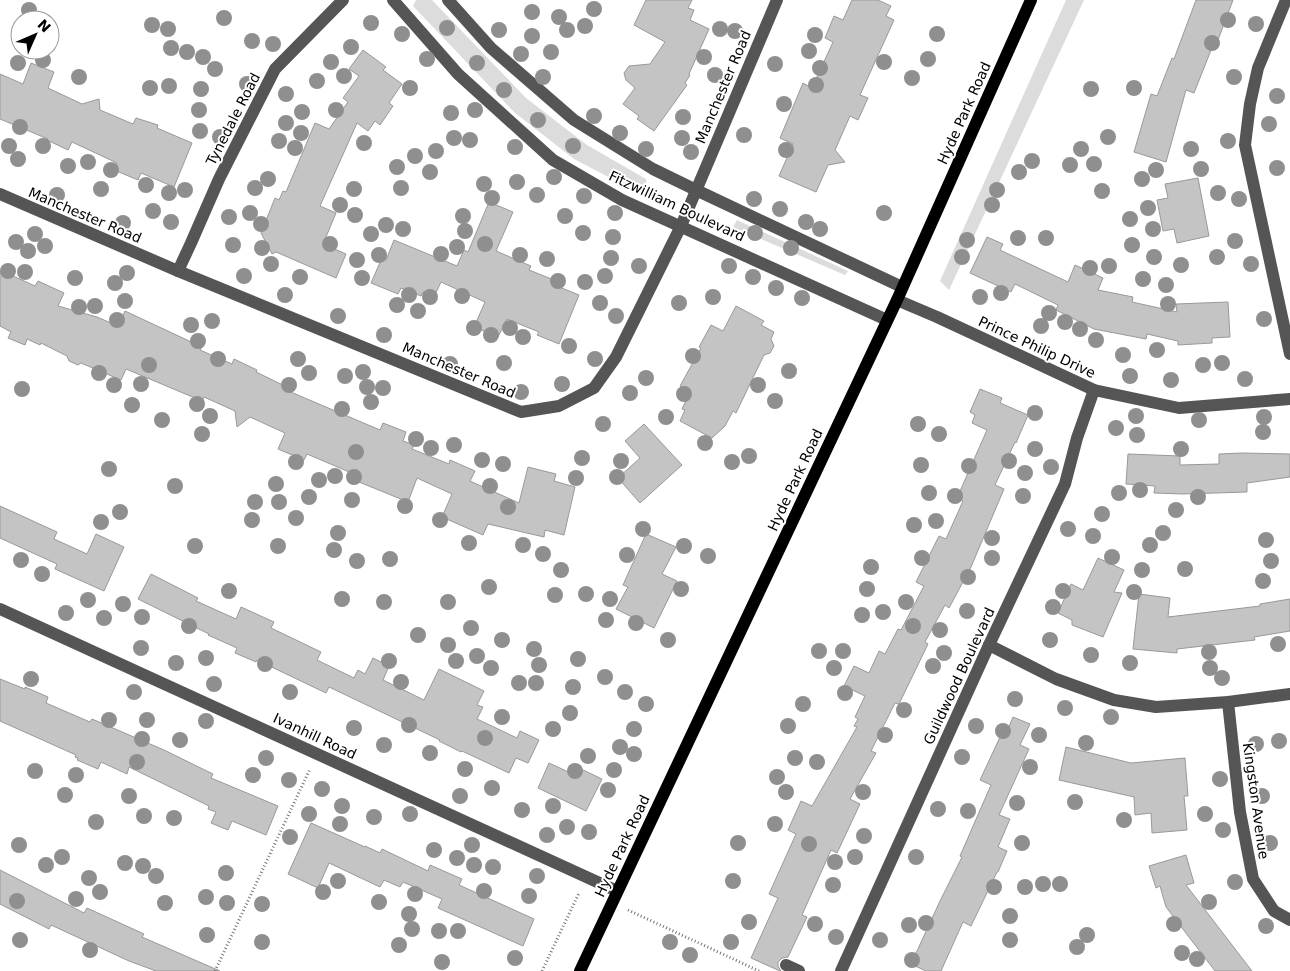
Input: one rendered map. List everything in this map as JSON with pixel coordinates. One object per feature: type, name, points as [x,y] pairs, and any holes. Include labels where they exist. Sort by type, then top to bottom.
[{"type":"main road","name":"Hyde Park Road","points":[[580,971],[902,288],[1031,0]]},
{"type":"street","name":"Tynedale Road","points":[[178,271],[218,179],[275,69],[343,0]]},
{"type":"street","name":"Fitzwilliam Boulevard","points":[[394,0],[458,74],[553,160],[622,200],[887,320]]},
{"type":"street","name":"Fitzwilliam Boulevard","points":[[448,0],[491,48],[574,120],[653,169],[902,288]]},
{"type":"street","name":"Manchester Road","points":[[0,194],[178,271],[520,412],[558,406],[594,388],[616,357],[681,226],[777,0]]},
{"type":"street","points":[[1286,0],[1258,68],[1250,104],[1245,145],[1290,354]]},
{"type":"street","name":"Prince Philip Drive","points":[[896,300],[1094,390],[1178,408],[1290,399]]},
{"type":"street","name":"Guildwood Boulevard","points":[[841,971],[989,645],[1065,484],[1077,438],[1094,390]]},
{"type":"street","name":"Ivanhill Road","points":[[0,609],[617,891]]},
{"type":"street","points":[[989,645],[1056,679],[1114,700],[1156,707],[1228,702],[1290,694]]},
{"type":"street","name":"Kingston Avenue","points":[[1228,702],[1240,812],[1253,879],[1274,911],[1290,920]]},
{"type":"street","points":[[786,965],[799,971]]},
{"type":"path","points":[[215,971],[310,768]]},
{"type":"path","points":[[542,971],[587,877]]},
{"type":"path","points":[[612,903],[759,971]]},
{"type":"shaded area","points":[[416,0],[432,0],[526,98],[587,145],[646,179],[647,186],[639,193],[574,159],[514,112],[413,6]]},
{"type":"shaded area","points":[[1066,0],[1084,0],[949,290],[940,281]]},
{"type":"shaded area","points":[[737,220],[848,271],[845,275],[733,227]]},
{"type":"building","points":[[646,0],[692,0],[688,8],[694,10],[690,20],[709,29],[685,83],[687,85],[654,131],[637,119],[639,116],[623,104],[635,88],[626,80],[624,73],[629,66],[650,64],[665,42],[634,25]]},
{"type":"building","points":[[852,0],[878,0],[891,6],[886,16],[894,20],[860,95],[868,98],[858,120],[850,116],[835,150],[845,162],[828,165],[816,192],[779,176],[793,144],[780,138],[803,83],[812,88],[833,42],[825,38],[834,16],[843,20]]},
{"type":"building","points":[[1196,0],[1233,0],[1218,40],[1215,40],[1194,93],[1186,90],[1166,162],[1134,152],[1151,94],[1157,96],[1172,58],[1174,59]]},
{"type":"building","points":[[363,50],[386,67],[383,70],[402,84],[389,103],[393,106],[380,125],[375,121],[368,131],[357,123],[320,206],[336,213],[323,244],[346,254],[336,278],[276,252],[272,254],[261,233],[275,198],[279,200],[283,191],[286,192],[315,123],[329,129],[348,102],[343,98],[359,76],[349,69]]},
{"type":"building","points":[[31,63],[54,72],[48,88],[82,104],[99,99],[100,110],[133,124],[136,118],[158,125],[157,128],[192,143],[174,187],[141,173],[138,180],[114,170],[117,163],[72,142],[68,150],[48,139],[0,119],[0,74],[23,84]]},
{"type":"building","points":[[1198,178],[1209,236],[1177,243],[1174,229],[1163,231],[1157,200],[1168,198],[1165,184]]},
{"type":"building","points":[[489,202],[513,212],[496,251],[531,266],[529,270],[554,280],[552,284],[579,295],[559,344],[537,335],[539,332],[507,319],[498,337],[474,327],[485,302],[441,282],[434,297],[423,292],[421,296],[401,288],[398,294],[371,283],[382,258],[386,260],[394,240],[457,266],[464,250],[468,252]]},
{"type":"building","points":[[987,237],[1003,244],[1000,250],[1068,282],[1075,265],[1103,278],[1098,290],[1133,297],[1132,302],[1177,312],[1176,304],[1228,302],[1230,337],[1212,338],[1212,343],[1178,345],[1178,341],[1147,334],[1146,339],[1094,329],[1056,310],[1058,305],[1015,284],[1011,292],[970,273]]},
{"type":"building","points":[[0,270],[35,286],[38,281],[64,293],[58,306],[97,317],[118,326],[125,311],[202,347],[200,350],[232,364],[234,359],[257,370],[256,372],[287,387],[286,390],[380,430],[383,423],[406,432],[403,441],[414,445],[412,449],[449,464],[450,460],[475,471],[470,481],[519,503],[528,467],[556,474],[554,481],[575,487],[564,535],[545,530],[544,537],[488,524],[483,535],[442,517],[452,494],[417,478],[408,502],[359,482],[361,477],[307,454],[304,460],[278,449],[285,433],[250,417],[237,427],[235,411],[204,397],[202,401],[126,369],[121,380],[81,363],[78,365],[69,361],[67,356],[41,343],[40,345],[27,339],[25,345],[8,338],[11,332],[0,326]]},
{"type":"building","points":[[736,306],[764,321],[761,325],[774,332],[771,339],[774,346],[770,353],[764,355],[736,413],[733,411],[725,426],[712,438],[680,421],[685,410],[682,409],[690,392],[680,386],[701,348],[699,347],[711,325],[723,331]]},
{"type":"building","points":[[980,389],[1002,398],[1000,403],[1028,415],[995,485],[1004,489],[971,567],[949,608],[945,605],[925,642],[928,644],[899,704],[895,703],[871,751],[876,753],[850,799],[860,804],[837,853],[831,850],[802,915],[807,917],[788,957],[782,958],[778,962],[780,971],[751,958],[778,898],[769,894],[796,834],[788,830],[801,801],[812,806],[857,727],[854,726],[858,719],[855,717],[865,696],[844,686],[854,666],[869,673],[879,651],[885,654],[898,629],[901,630],[924,586],[916,582],[939,536],[946,539],[963,501],[957,498],[987,430],[972,423],[975,415],[970,412]]},
{"type":"building","points":[[644,424],[682,465],[640,503],[618,478],[640,458],[625,441]]},
{"type":"building","points":[[1128,454],[1180,456],[1180,465],[1219,464],[1219,454],[1290,454],[1290,477],[1247,483],[1247,492],[1154,493],[1155,486],[1126,484]]},
{"type":"building","points":[[0,506],[57,532],[54,539],[87,554],[96,534],[124,547],[104,591],[55,569],[57,564],[0,538]]},
{"type":"building","points":[[646,534],[676,547],[662,574],[677,581],[654,628],[616,609],[628,587],[623,585]]},
{"type":"building","points":[[1098,558],[1124,570],[1114,592],[1122,593],[1103,637],[1072,625],[1072,620],[1058,613],[1071,584],[1083,590]]},
{"type":"building","points":[[151,574],[198,598],[196,601],[236,619],[241,607],[274,622],[271,628],[321,652],[317,660],[354,678],[358,670],[365,674],[373,658],[389,666],[383,680],[424,700],[439,669],[484,691],[477,705],[483,707],[477,719],[517,738],[520,731],[539,740],[528,763],[516,758],[509,773],[461,752],[329,687],[326,693],[257,660],[256,662],[235,653],[237,648],[138,599]]},
{"type":"building","points":[[1139,594],[1170,598],[1168,617],[1260,606],[1260,604],[1290,599],[1290,631],[1254,637],[1255,640],[1177,649],[1177,653],[1133,649]]},
{"type":"building","points":[[0,679],[48,697],[46,703],[90,722],[92,719],[164,750],[213,774],[211,778],[278,806],[266,835],[232,821],[228,830],[211,823],[216,812],[208,809],[209,806],[129,767],[127,774],[101,762],[98,769],[77,760],[76,755],[0,721]]},
{"type":"building","points":[[1013,717],[1030,724],[1020,745],[1029,749],[999,815],[1010,819],[998,847],[1007,851],[971,926],[963,922],[941,971],[926,971],[911,964],[962,857],[960,856],[991,785],[980,780],[1001,735],[1005,736]]},
{"type":"building","points":[[1066,747],[1131,763],[1185,758],[1188,796],[1184,796],[1187,830],[1152,833],[1151,813],[1135,815],[1134,797],[1059,780]]},
{"type":"building","points":[[549,763],[577,776],[581,769],[602,779],[586,811],[538,788]]},
{"type":"building","points":[[311,823],[380,853],[382,849],[428,871],[430,865],[462,879],[459,885],[534,919],[523,946],[438,908],[442,899],[403,882],[400,887],[384,880],[380,887],[329,863],[318,888],[288,874]]},
{"type":"building","points":[[1186,855],[1194,883],[1186,885],[1252,971],[1215,971],[1166,907],[1160,886],[1156,888],[1149,866]]},
{"type":"building","points":[[0,870],[84,913],[87,908],[144,934],[142,937],[220,971],[156,971],[129,961],[51,925],[49,929],[0,904]]}]
